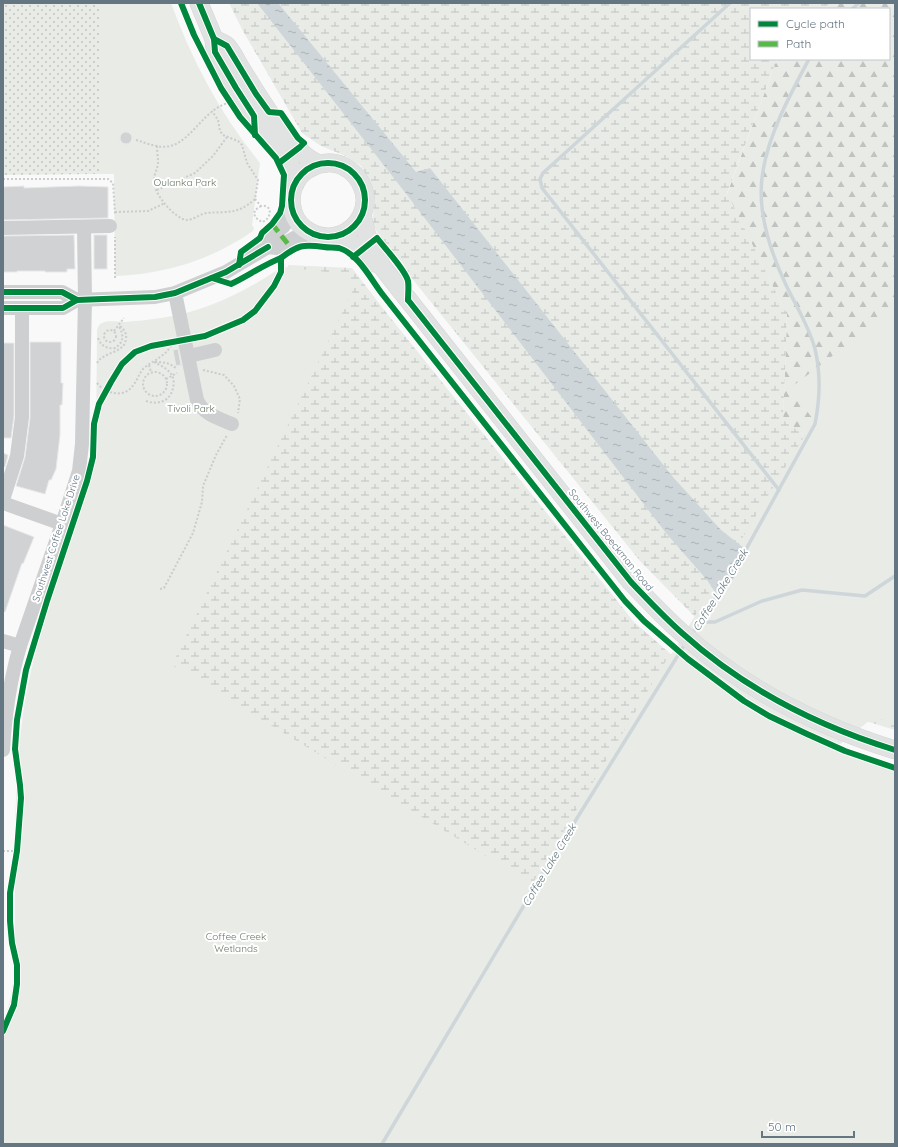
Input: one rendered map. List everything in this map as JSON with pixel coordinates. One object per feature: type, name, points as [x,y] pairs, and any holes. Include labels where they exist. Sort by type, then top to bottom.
[{"type":"main road","points":[[200,3],[214,39],[215,52],[246,104],[286,157],[292,171],[295,184]]},
{"type":"main road","points":[[214,39],[227,46],[256,94],[296,150],[319,164]]},
{"type":"main road","name":"Southwest Boeckman Road","points":[[319,164],[332,163],[342,165],[353,172],[359,179],[363,186],[365,200],[362,216],[367,236],[380,255],[380,264],[630,582],[697,646],[755,688],[814,719],[859,738],[895,750]]},
{"type":"main road","points":[[313,233],[304,228],[298,221],[292,207],[292,195],[295,184],[300,176],[306,170],[319,164]]},
{"type":"main road","points":[[337,236],[350,230],[362,216]]},
{"type":"main road","name":"Southwest Boeckman Road","points":[[313,233],[323,236],[337,236],[354,245],[370,262],[380,264]]},
{"type":"street","points":[[268,248],[270,238],[287,221],[292,207]]},
{"type":"street","points":[[3,228],[113,226]]},
{"type":"street","name":"Southwest Coffee Lake Drive","points":[[3,750],[4,728],[13,673],[20,646],[79,471],[82,444],[81,300],[84,227]]},
{"type":"street","points":[[3,308],[63,308],[81,300],[155,298],[175,293],[226,272],[268,248],[277,248],[294,238],[313,233]]},
{"type":"street","points":[[3,292],[62,292],[81,300]]},
{"type":"street","points":[[175,293],[197,400],[200,407],[205,412],[232,424]]},
{"type":"street","points":[[3,500],[17,456],[22,417],[22,308]]},
{"type":"street","points":[[190,362],[215,350]]},
{"type":"street","points":[[3,503],[62,524]]},
{"type":"street","points":[[3,641],[20,646]]},
{"type":"path","points":[[136,140],[166,147],[179,142],[193,131],[212,111],[230,103]]},
{"type":"path","points":[[157,146],[158,161],[154,183],[165,203],[177,216],[185,220],[190,220],[203,213],[234,212],[243,208],[255,199],[258,180],[257,176],[247,163],[242,145],[238,141],[223,135],[220,131],[218,120],[212,111]]},
{"type":"path","points":[[157,190],[195,173],[213,156],[228,137]]},
{"type":"path","points":[[3,179],[108,179],[113,183],[115,212],[113,226],[115,278]]},
{"type":"path","points":[[255,199],[261,206],[265,205],[270,210],[268,218],[262,222],[256,218],[254,214],[255,210],[261,206]]},
{"type":"path","points":[[115,212],[148,211],[165,203]]},
{"type":"path","points":[[114,331],[124,318]]},
{"type":"path","points":[[97,335],[102,345],[109,348],[115,348],[122,342],[123,337],[119,325]]},
{"type":"path","points":[[97,364],[103,357],[122,347],[126,341],[124,329],[119,325]]},
{"type":"path","points":[[110,342],[105,339],[104,335],[108,330],[114,331]]},
{"type":"path","points":[[110,342],[114,342],[116,338],[114,331]]},
{"type":"path","points":[[109,348],[110,342]]},
{"type":"path","points":[[96,382],[106,391],[113,394],[121,393],[133,386],[140,372],[166,353],[172,342]]},
{"type":"path","points":[[154,362],[172,364],[179,372],[166,379]]},
{"type":"path","points":[[146,401],[157,403],[166,400],[172,391],[174,383],[172,376],[154,362]]},
{"type":"path","points":[[160,589],[164,588],[193,534],[202,502],[203,486],[216,455],[238,413],[240,399],[234,386],[224,375],[190,362]]},
{"type":"path","points":[[149,365],[151,372]]},
{"type":"path","points":[[151,372],[158,372],[166,379],[166,387],[161,394],[153,396],[149,395],[144,389],[143,385],[145,377],[151,372]]},
{"type":"path","points":[[3,851],[17,851]]},
{"type":"green space","points":[[3,3],[99,3],[99,174],[3,175]]},
{"type":"green space","name":"Oulanka Park","points":[[99,3],[171,3],[188,46],[220,107],[260,163],[252,225],[254,228],[253,231],[221,250],[187,264],[170,269],[134,275],[115,276],[114,174],[99,174]]},
{"type":"green space","points":[[229,3],[830,3],[825,8],[750,8],[750,60],[777,60],[727,193],[787,315],[783,420],[895,501],[895,730],[839,713],[700,622],[640,561],[381,240],[372,222],[375,201],[371,183],[361,166],[346,156],[321,146],[302,133],[243,31]]},
{"type":"green space","points":[[830,3],[895,3],[895,501],[783,420],[787,315],[727,194],[777,60],[890,60],[890,8],[825,8]]},
{"type":"green space","name":"Coffee Creek Wetlands","points":[[288,265],[352,268],[634,622],[735,710],[895,1144],[3,1144],[3,1114]]},
{"type":"green space","name":"Coffee Creek Wetlands","points":[[282,267],[344,274],[354,288],[172,665],[532,884],[667,659],[673,652],[814,420],[789,389],[895,308],[895,724],[874,717],[834,749],[895,770],[895,1144],[3,1144],[3,1028],[11,996],[14,975],[15,817],[22,722],[34,660],[50,600],[91,481],[96,453],[97,330],[99,325],[104,322],[124,322],[161,318],[209,306],[254,285]]},
{"type":"water","points":[[257,3],[278,3],[416,172],[430,168],[672,476],[721,530],[749,552],[722,597],[717,595],[707,580],[666,533],[404,191]]},
{"type":"building","points":[[124,132],[128,132],[132,138],[128,144],[124,144],[120,140],[120,136]]},
{"type":"building","points":[[24,186],[24,188],[79,186],[108,187],[108,218],[3,220],[3,187]]},
{"type":"building","points":[[74,235],[75,269],[67,269],[67,272],[3,272],[3,236]]},
{"type":"building","points":[[94,235],[107,235],[107,269],[94,269]]},
{"type":"building","points":[[30,342],[61,342],[61,383],[63,383],[62,405],[60,405],[60,435],[56,469],[51,480],[49,480],[45,494],[16,486],[25,457],[30,418]]},
{"type":"building","points":[[3,343],[14,343],[14,416],[11,438],[3,438]]},
{"type":"building","points":[[178,349],[181,365],[176,366],[173,350]]},
{"type":"building","points":[[3,453],[8,455],[5,467],[3,466]]},
{"type":"building","points":[[3,525],[34,537],[23,564],[22,563],[5,612],[3,612]]},
{"type":"waterway","points":[[730,3],[543,173],[540,179],[542,188],[779,490]]},
{"type":"waterway","name":"Coffee Lake Creek","points":[[853,8],[859,3]]},
{"type":"waterway","name":"Coffee Lake Creek","points":[[744,553],[815,424],[818,405],[819,377],[815,349],[806,324],[780,272],[766,230],[761,200],[763,171],[770,142],[775,128],[808,60]]},
{"type":"waterway","points":[[700,622],[715,622],[762,601],[802,590],[865,596],[895,576]]},
{"type":"waterway","name":"Coffee Lake Creek","points":[[692,634],[719,592]]},
{"type":"waterway","name":"Coffee Lake Creek","points":[[382,1144],[548,865],[685,644]]},
{"type":"marked path","points":[[272,224],[292,249]]},
{"type":"cycle path","points":[[181,3],[194,35],[221,88],[240,117],[276,158],[284,175],[282,206],[280,213],[272,224],[262,233],[260,238],[241,252],[239,265]]},
{"type":"cycle path","points":[[199,3],[214,39],[215,52],[254,116],[255,135]]},
{"type":"cycle path","points":[[214,39],[227,46],[256,94],[269,112],[281,113],[298,138],[304,143],[279,163]]},
{"type":"cycle path","points":[[328,163],[349,169],[359,179],[365,200],[359,221],[349,231],[328,237],[307,231],[297,221],[291,200],[297,179],[307,169],[328,163]]},
{"type":"cycle path","points":[[353,257],[377,238],[406,276],[408,281],[408,300]]},
{"type":"cycle path","points":[[3,1031],[14,1005],[17,984],[17,965],[12,943],[10,921],[10,893],[17,851],[21,798],[15,749],[17,720],[26,670],[47,601],[87,481],[93,457],[94,424],[99,404],[122,364],[135,352],[151,346],[205,336],[243,320],[255,311],[274,286],[281,272],[281,258],[292,250],[301,246],[339,248],[346,251],[359,262],[383,295],[625,601],[644,621],[688,659],[744,701],[769,716],[845,751],[895,768]]},
{"type":"cycle path","points":[[3,308],[63,308],[77,300],[155,297],[175,293],[226,272],[268,247]]},
{"type":"cycle path","points":[[212,278],[231,284],[281,258]]},
{"type":"cycle path","points":[[3,292],[62,292],[77,300]]},
{"type":"cycle path","points":[[408,300],[631,582],[675,627],[705,653],[730,671],[782,703],[837,729],[895,750]]},
{"type":"park label","name":"Tivoli Park","points":[[191,408]]}]
